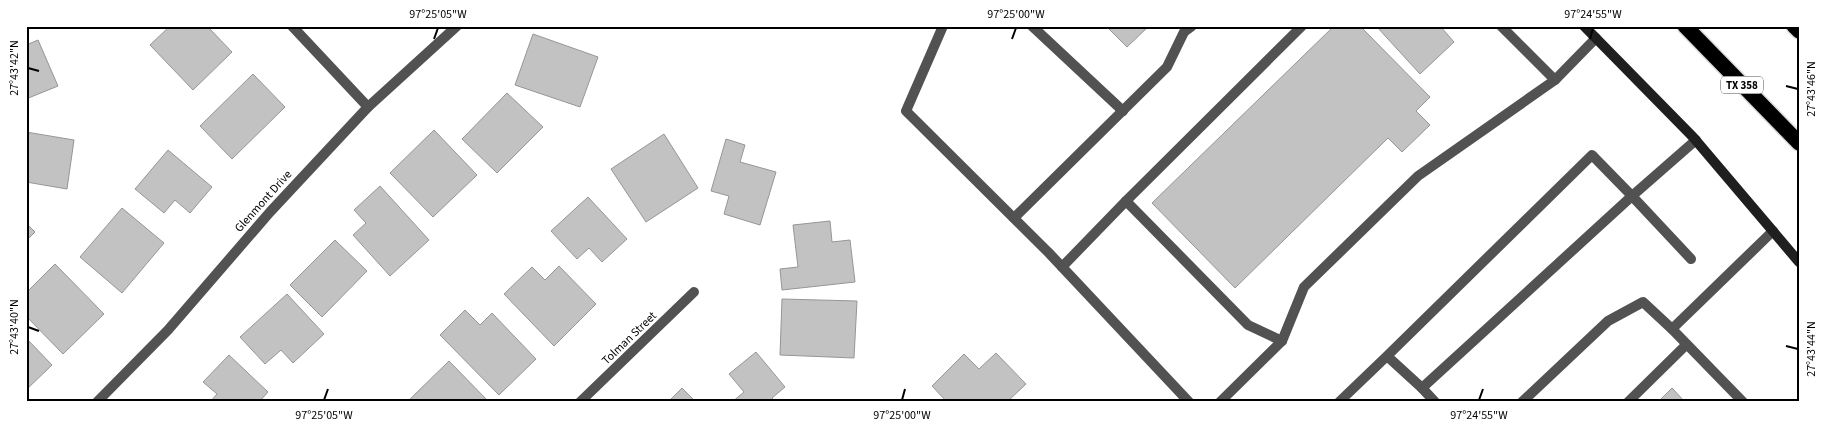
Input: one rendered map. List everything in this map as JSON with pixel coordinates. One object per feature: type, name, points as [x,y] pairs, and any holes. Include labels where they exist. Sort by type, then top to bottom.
[{"type":"highway","name":"TX 358","points":[[1685,26],[1799,143]]},
{"type":"highway","points":[[1794,26],[1799,31]]},
{"type":"main road","points":[[1584,26],[1696,140],[1799,262]]},
{"type":"street","points":[[292,26],[368,107]]},
{"type":"street","name":"Glenmont Drive","points":[[97,402],[168,330],[270,212],[368,107],[457,26]]},
{"type":"street","points":[[943,26],[906,111],[1062,267],[1189,402]]},
{"type":"street","points":[[1032,26],[1124,111]]},
{"type":"street","points":[[1014,218],[1167,67],[1184,32],[1192,26]]},
{"type":"street","points":[[1062,267],[1302,26]]},
{"type":"street","points":[[1501,26],[1555,80]]},
{"type":"street","points":[[1220,402],[1282,341],[1304,287],[1418,176],[1555,80],[1596,38]]},
{"type":"street","points":[[1422,388],[1696,140]]},
{"type":"street","points":[[1338,402],[1592,155],[1691,259]]},
{"type":"street","points":[[1126,201],[1248,326],[1282,341]]},
{"type":"street","points":[[1672,329],[1773,231]]},
{"type":"street","name":"Tolman Street","points":[[580,402],[694,292]]},
{"type":"street","points":[[1522,402],[1608,320],[1643,302],[1743,402]]},
{"type":"street","points":[[1628,402],[1686,344]]},
{"type":"street","points":[[1387,356],[1435,402]]},
{"type":"building","points":[[170,26],[207,26],[232,52],[193,90],[150,45]]},
{"type":"building","points":[[1106,26],[1149,26],[1127,47]]},
{"type":"building","points":[[1334,26],[1360,26],[1430,97],[1416,111],[1430,125],[1402,152],[1388,138],[1235,288],[1152,203]]},
{"type":"building","points":[[1440,26],[1454,42],[1420,74],[1377,27]]},
{"type":"building","points":[[533,34],[598,57],[580,107],[515,85]]},
{"type":"building","points":[[38,40],[58,86],[26,99],[26,45]]},
{"type":"building","points":[[253,74],[285,107],[232,159],[200,126]]},
{"type":"building","points":[[507,93],[543,127],[497,173],[462,139]]},
{"type":"building","points":[[434,130],[477,175],[433,217],[390,173]]},
{"type":"building","points":[[26,132],[74,140],[67,189],[26,182]]},
{"type":"building","points":[[664,134],[698,188],[646,222],[611,169]]},
{"type":"building","points":[[726,139],[745,145],[740,162],[776,172],[760,225],[724,214],[729,196],[711,191]]},
{"type":"building","points":[[168,150],[212,187],[190,213],[175,200],[164,213],[135,189]]},
{"type":"building","points":[[380,186],[429,240],[390,276],[353,235],[366,223],[354,210]]},
{"type":"building","points":[[588,197],[627,239],[602,262],[589,248],[577,259],[551,231]]},
{"type":"building","points":[[122,208],[164,243],[122,293],[80,257]]},
{"type":"building","points":[[830,221],[832,242],[850,240],[855,282],[782,290],[780,269],[798,267],[793,225]]},
{"type":"building","points":[[26,223],[35,232],[26,241]]},
{"type":"building","points":[[335,240],[367,271],[322,317],[290,285]]},
{"type":"building","points":[[55,264],[104,314],[63,354],[26,316],[26,293]]},
{"type":"building","points":[[559,266],[596,304],[554,346],[504,294],[532,267],[545,280]]},
{"type":"building","points":[[287,294],[324,334],[293,363],[281,350],[265,364],[240,337]]},
{"type":"building","points":[[782,299],[857,301],[854,358],[780,355]]},
{"type":"building","points":[[465,310],[480,325],[492,313],[536,359],[499,395],[440,335]]},
{"type":"building","points":[[26,338],[52,365],[26,390]]},
{"type":"building","points":[[756,352],[785,387],[772,398],[775,402],[732,402],[744,392],[729,374]]},
{"type":"building","points":[[996,353],[1026,384],[1007,402],[947,402],[932,386],[964,354],[979,369]]},
{"type":"building","points":[[229,355],[268,392],[259,402],[210,402],[217,394],[203,382]]},
{"type":"building","points":[[449,361],[489,402],[407,402]]},
{"type":"building","points":[[682,388],[696,402],[668,402]]},
{"type":"building","points":[[1672,388],[1685,402],[1658,402]]}]
